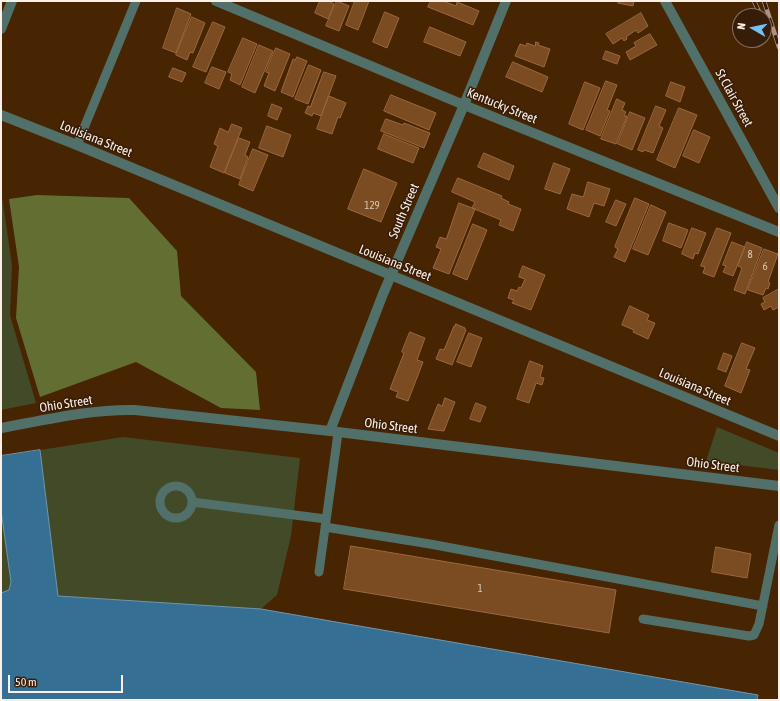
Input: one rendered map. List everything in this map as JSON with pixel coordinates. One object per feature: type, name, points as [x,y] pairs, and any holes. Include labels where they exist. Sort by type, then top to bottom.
[{"type":"street","points":[[1,29],[12,1]]},
{"type":"street","name":"Kentucky Street","points":[[216,1],[779,232]]},
{"type":"street","name":"South Street","points":[[334,432],[391,275],[506,1]]},
{"type":"street","name":"St Clair Street","points":[[665,1],[779,208]]},
{"type":"street","name":"Louisiana Street","points":[[1,115],[77,145],[779,436]]},
{"type":"street","name":"Ohio Street","points":[[1,428],[69,416],[117,410],[135,410],[334,432],[779,486]]},
{"type":"lane","points":[[77,145],[136,1]]},
{"type":"lane","points":[[319,572],[326,523],[334,432]]},
{"type":"lane","points":[[192,502],[326,523],[430,544],[763,606]]},
{"type":"lane","points":[[643,619],[749,636],[754,635],[763,606],[779,525]]},
{"type":"green space","points":[[1,190],[12,265],[10,315],[36,403],[1,410]]},
{"type":"green space","points":[[37,195],[129,198],[177,251],[181,296],[256,372],[260,410],[221,408],[136,362],[40,397],[16,318],[19,267],[9,199]]},
{"type":"green space","points":[[717,427],[779,453],[779,470],[706,461]]},
{"type":"green space","points":[[123,437],[300,458],[291,536],[277,595],[261,609],[58,596],[40,450]]},
{"type":"green space","points":[[1,510],[11,582],[9,590],[1,593]]},
{"type":"water","points":[[40,450],[58,596],[261,609],[758,695],[757,700],[1,700],[1,593],[9,590],[11,582],[1,510],[1,456]]},
{"type":"building","points":[[320,1],[328,1],[334,4],[328,19],[315,13]]},
{"type":"building","points":[[337,1],[349,6],[339,31],[326,26]]},
{"type":"building","points":[[355,1],[369,1],[358,30],[346,25]]},
{"type":"building","points":[[431,1],[443,1],[456,6],[457,2],[479,11],[473,25],[428,7]]},
{"type":"building","points":[[619,1],[634,1],[633,6],[618,3]]},
{"type":"building","points":[[177,8],[191,14],[176,53],[163,48]]},
{"type":"building","points":[[385,12],[399,18],[387,48],[373,42]]},
{"type":"building","points":[[641,13],[648,26],[638,33],[636,30],[626,37],[627,39],[624,41],[622,38],[613,44],[606,34]]},
{"type":"building","points":[[192,17],[205,23],[193,53],[190,52],[187,60],[176,55]]},
{"type":"building","points":[[213,22],[225,27],[206,72],[193,67]]},
{"type":"building","points":[[430,27],[466,42],[460,56],[424,42]]},
{"type":"building","points":[[650,34],[657,45],[630,60],[626,52],[636,46],[634,43]]},
{"type":"building","points":[[243,38],[257,44],[240,85],[230,80],[232,74],[228,72]]},
{"type":"building","points":[[536,42],[539,43],[538,45],[550,49],[544,67],[515,56],[520,44],[526,46],[527,43],[535,46]]},
{"type":"building","points":[[259,45],[273,51],[255,93],[242,87]]},
{"type":"building","points":[[276,48],[290,54],[275,91],[264,86],[269,73],[266,72]]},
{"type":"building","points":[[606,51],[620,56],[617,64],[603,59]]},
{"type":"building","points":[[297,57],[307,61],[293,97],[281,92],[293,59],[295,60]]},
{"type":"building","points":[[513,62],[548,77],[542,92],[506,77]]},
{"type":"building","points":[[309,65],[321,70],[308,104],[295,99]]},
{"type":"building","points":[[212,67],[226,72],[219,89],[205,83]]},
{"type":"building","points":[[173,68],[186,73],[182,82],[169,77]]},
{"type":"building","points":[[324,72],[336,76],[321,116],[313,113],[312,116],[305,113],[308,106],[310,107]]},
{"type":"building","points":[[606,81],[617,85],[607,110],[610,111],[600,136],[586,130]]},
{"type":"building","points":[[585,82],[600,88],[583,130],[569,124]]},
{"type":"building","points":[[671,82],[685,87],[680,102],[666,96]]},
{"type":"building","points":[[391,95],[436,113],[429,130],[384,111]]},
{"type":"building","points":[[329,96],[346,103],[340,118],[338,117],[332,134],[317,129]]},
{"type":"building","points":[[617,99],[625,103],[622,110],[626,112],[624,116],[627,116],[616,144],[601,139]]},
{"type":"building","points":[[272,104],[282,108],[277,120],[268,116]]},
{"type":"building","points":[[656,106],[666,110],[659,126],[663,128],[653,153],[644,150],[643,152],[638,150]]},
{"type":"building","points":[[679,108],[697,115],[675,168],[657,160]]},
{"type":"building","points":[[630,112],[645,118],[632,150],[618,144]]},
{"type":"building","points":[[386,119],[403,125],[404,123],[430,133],[424,148],[381,131]]},
{"type":"building","points":[[232,124],[242,128],[224,173],[210,167],[218,146],[214,144],[220,128],[228,132]]},
{"type":"building","points":[[267,126],[291,135],[283,157],[259,148]]},
{"type":"building","points":[[694,130],[710,137],[699,163],[683,156]]},
{"type":"building","points":[[384,134],[419,148],[413,163],[378,149]]},
{"type":"building","points":[[239,138],[250,142],[245,155],[248,157],[240,179],[225,173]]},
{"type":"building","points":[[253,149],[268,155],[253,191],[239,185]]},
{"type":"building","points":[[484,153],[514,166],[509,180],[478,167]]},
{"type":"building","points":[[554,163],[570,169],[560,194],[545,189]]},
{"type":"building","points":[[364,169],[397,183],[381,222],[348,209]]},
{"type":"building","points":[[458,178],[502,196],[501,198],[509,202],[508,204],[521,209],[513,231],[499,225],[501,220],[472,208],[475,202],[452,192]]},
{"type":"building","points":[[588,182],[610,189],[604,206],[594,203],[589,217],[567,209],[572,194],[583,197]]},
{"type":"building","points":[[635,198],[649,204],[625,262],[614,257],[618,249],[615,247]]},
{"type":"building","points":[[616,200],[626,204],[616,226],[606,222]]},
{"type":"building","points":[[459,203],[475,209],[449,274],[433,268],[441,249],[436,247],[440,237],[446,239]]},
{"type":"building","points":[[651,205],[666,212],[648,255],[633,249]]},
{"type":"building","points":[[669,223],[688,230],[681,248],[663,241]]},
{"type":"building","points":[[473,224],[487,230],[467,280],[453,274]]},
{"type":"building","points":[[692,228],[706,233],[698,254],[695,253],[693,259],[682,254]]},
{"type":"building","points":[[717,228],[731,233],[714,277],[703,273],[705,267],[701,266]]},
{"type":"building","points":[[732,242],[745,247],[733,276],[723,272],[726,266],[723,265]]},
{"type":"building","points":[[747,242],[762,248],[745,294],[734,290],[742,268],[738,266]]},
{"type":"building","points":[[764,249],[778,254],[768,282],[770,283],[768,289],[766,288],[763,295],[748,290]]},
{"type":"building","points":[[523,266],[545,275],[531,310],[512,303],[514,300],[508,298],[511,289],[517,291],[519,287],[521,288],[525,279],[519,277]]},
{"type":"building","points":[[779,289],[779,307],[773,310],[771,306],[764,310],[761,304],[765,302],[763,298]]},
{"type":"building","points":[[630,306],[649,315],[647,320],[655,323],[648,339],[633,332],[634,330],[622,325]]},
{"type":"building","points":[[456,324],[465,328],[466,330],[452,365],[436,359],[440,349],[444,350]]},
{"type":"building","points":[[410,332],[425,338],[417,360],[423,362],[408,401],[396,397],[398,392],[390,389],[404,353],[402,352]]},
{"type":"building","points":[[469,333],[482,338],[471,367],[457,362]]},
{"type":"building","points":[[742,343],[755,348],[746,369],[750,370],[741,393],[725,386]]},
{"type":"building","points":[[724,353],[732,356],[726,372],[718,369]]},
{"type":"building","points":[[530,361],[543,366],[540,377],[544,378],[542,385],[536,383],[529,403],[517,399]]},
{"type":"building","points":[[445,398],[455,402],[444,431],[428,429],[438,404],[442,406]]},
{"type":"building","points":[[476,403],[486,407],[480,422],[470,419]]},
{"type":"building","points":[[351,546],[616,590],[609,633],[344,589]]},
{"type":"building","points":[[716,547],[751,554],[747,578],[712,572]]},
{"type":"railway","points":[[754,1],[757,8]]},
{"type":"railway","points":[[764,1],[779,47]]}]
